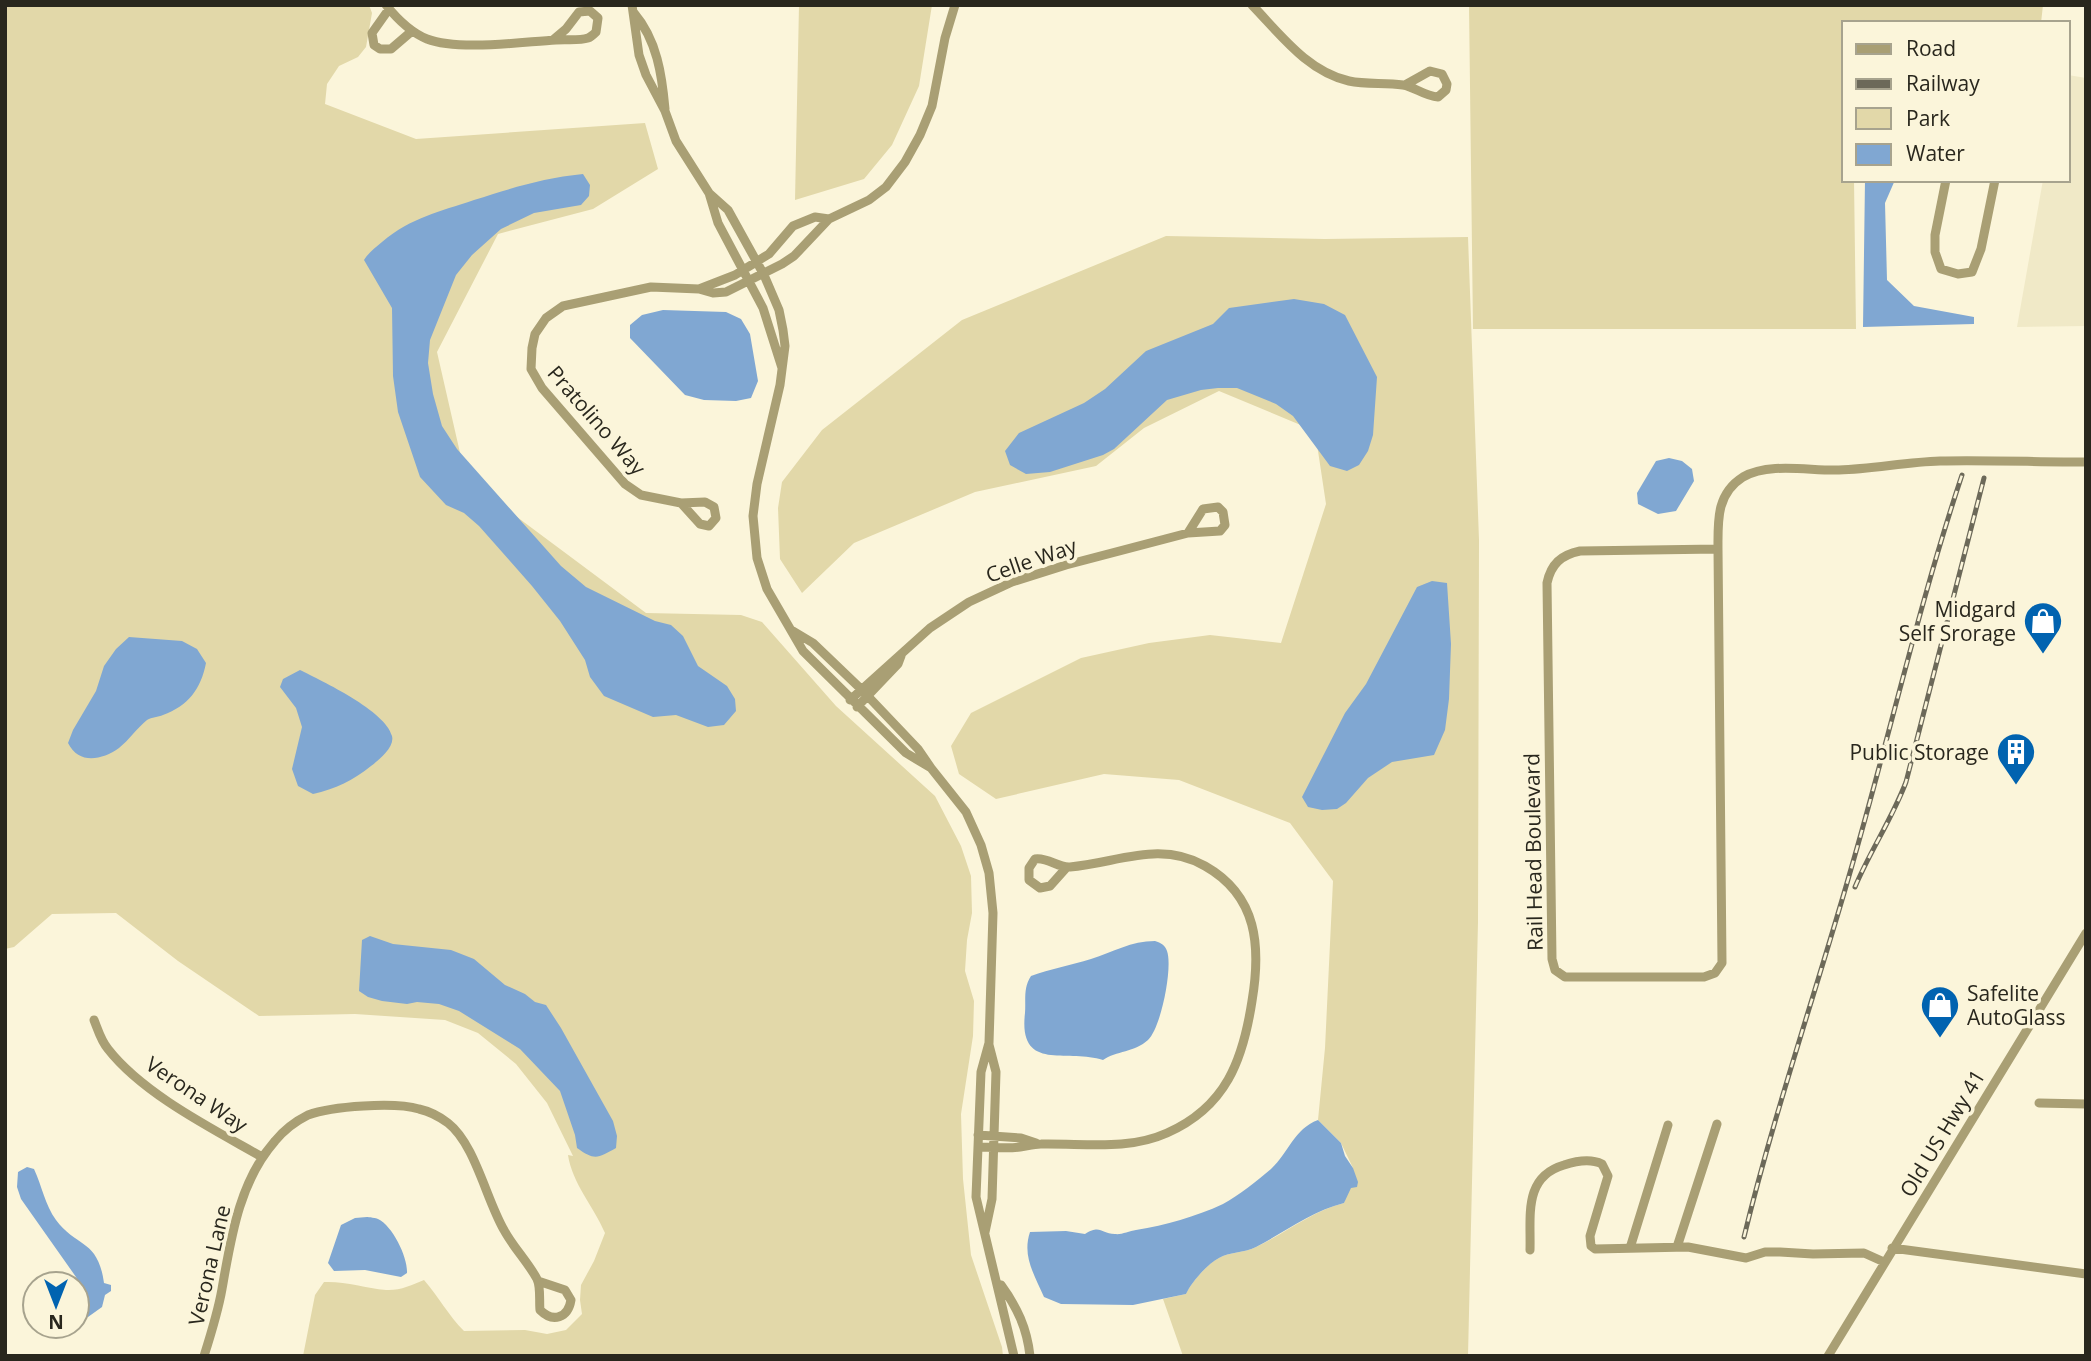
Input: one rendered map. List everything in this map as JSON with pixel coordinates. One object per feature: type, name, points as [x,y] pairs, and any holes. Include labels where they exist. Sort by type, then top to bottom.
[{"type":"street","points":[[829,219],[869,200],[886,187],[905,162],[932,106],[945,38],[955,5]]},
{"type":"street","points":[[1252,5],[1301,57],[1324,73],[1350,81],[1405,85]]},
{"type":"street","points":[[412,31],[391,49],[380,49],[374,45],[372,33],[388,7],[398,20],[412,31],[427,39],[446,44],[553,40],[589,38],[599,26],[598,18],[590,11],[579,12],[553,40]]},
{"type":"street","points":[[633,9],[639,55],[646,75],[665,111],[676,141],[709,193],[718,223],[763,308],[782,368]]},
{"type":"street","points":[[633,9],[647,28],[658,59],[665,111]]},
{"type":"street","points":[[1946,182],[1935,252],[1941,269],[1958,274],[1972,272],[1981,249],[1995,182]]},
{"type":"street","points":[[709,193],[728,210],[757,262],[776,302],[783,330],[777,405],[757,484],[752,516],[757,558],[767,589],[803,651],[906,754],[931,768]]},
{"type":"street","name":"Pratolino Way","points":[[681,503],[640,495],[625,484],[542,388],[531,369],[535,334],[546,318],[563,306],[651,287],[699,289],[726,279],[776,248],[793,226],[815,217],[829,219]]},
{"type":"street","name":"Pratolino Way","points":[[699,289],[707,293],[719,293],[764,275],[794,256],[829,219]]},
{"type":"street","name":"Rail Head Boulevard","points":[[1718,549],[1580,551],[1561,558],[1549,574],[1552,959],[1555,970],[1564,977],[1704,978],[1715,972],[1722,962],[1718,549],[1720,505],[1734,484],[1752,473],[1774,470],[1862,469],[1939,461],[2086,462]]},
{"type":"street","name":"Celle Way","points":[[854,704],[898,664],[902,654],[930,628],[969,602],[1012,582],[1188,533]]},
{"type":"street","points":[[793,631],[813,643],[865,692],[918,749],[966,812],[981,845],[989,873],[993,913],[989,1043],[981,1072],[976,1197],[998,1280],[1014,1356]]},
{"type":"street","points":[[978,1147],[1105,1145],[1140,1142],[1168,1133],[1202,1111],[1227,1082],[1246,1039],[1257,972],[1256,940],[1245,907],[1224,880],[1203,864],[1177,855],[1151,852],[1067,867]]},
{"type":"street","name":"Old US Hwy 41","points":[[1829,1354],[2086,933]]},
{"type":"street","name":"Verona Way","points":[[94,1020],[108,1050],[143,1082],[180,1109],[262,1157]]},
{"type":"street","points":[[985,1232],[992,1199],[996,1072],[989,1043]]},
{"type":"street","points":[[2039,1103],[2086,1104]]},
{"type":"street","name":"Verona Lane","points":[[204,1356],[213,1330],[234,1222],[248,1185],[262,1157],[284,1131],[308,1116],[323,1111],[401,1107],[419,1109],[448,1123],[466,1143],[485,1192],[505,1232],[538,1281],[540,1310],[553,1318],[567,1312],[571,1300],[565,1290],[538,1281]]},
{"type":"street","points":[[1677,1247],[1717,1124]]},
{"type":"street","points":[[1630,1248],[1668,1125]]},
{"type":"street","points":[[978,1135],[1021,1138],[1037,1144]]},
{"type":"street","points":[[1530,1250],[1532,1196],[1539,1180],[1555,1167],[1587,1160],[1602,1164],[1608,1176],[1590,1236],[1591,1246],[1595,1249],[1698,1248],[1746,1258],[1765,1252],[1864,1253],[1884,1262]]},
{"type":"street","points":[[1892,1248],[2086,1274]]},
{"type":"street","points":[[998,1280],[1019,1312],[1030,1356]]},
{"type":"shaded area","points":[[2070,75],[2086,78],[2086,326],[2017,327],[2043,182],[2070,182]]},
{"type":"green space","points":[[5,5],[369,5],[372,13],[366,47],[358,57],[339,66],[327,84],[325,104],[416,139],[645,123],[658,169],[593,209],[498,234],[437,352],[466,479],[646,613],[741,615],[762,622],[836,706],[935,796],[961,846],[971,876],[972,913],[965,971],[974,1001],[973,1036],[961,1114],[963,1179],[971,1255],[1003,1356],[303,1356],[315,1295],[324,1282],[391,1290],[424,1280],[464,1331],[525,1330],[547,1334],[566,1330],[582,1314],[581,1285],[605,1233],[574,1175],[568,1155],[573,1156],[547,1103],[516,1064],[478,1033],[445,1020],[355,1014],[259,1016],[178,961],[116,913],[52,914],[14,947],[5,949]]},
{"type":"green space","points":[[799,5],[932,5],[919,86],[892,145],[864,179],[795,200]]},
{"type":"green space","points":[[1469,5],[2043,5],[2041,21],[1842,21],[1842,182],[1854,182],[1856,329],[1473,329]]},
{"type":"green space","points":[[1166,236],[1325,239],[1468,237],[1479,540],[1478,922],[1468,1356],[1183,1356],[1163,1299],[1186,1294],[1200,1274],[1219,1258],[1256,1247],[1310,1217],[1344,1203],[1353,1168],[1341,1143],[1318,1120],[1325,1048],[1333,881],[1290,823],[1179,780],[1104,774],[996,799],[959,774],[951,746],[971,713],[1081,658],[1149,643],[1210,635],[1281,643],[1326,504],[1315,431],[1219,391],[1144,428],[1096,466],[975,492],[854,543],[802,593],[780,559],[778,508],[782,482],[822,430],[962,320]]},
{"type":"water","points":[[583,174],[590,185],[589,196],[581,205],[534,213],[501,229],[472,255],[456,275],[430,340],[428,363],[433,394],[442,426],[457,449],[561,566],[586,587],[655,621],[671,625],[683,636],[698,666],[727,686],[735,699],[736,711],[724,725],[708,727],[676,715],[653,717],[604,696],[590,677],[585,660],[560,621],[532,586],[479,526],[464,513],[446,505],[420,477],[398,412],[393,376],[392,308],[364,260],[366,257],[393,234],[426,216],[528,184]]},
{"type":"water","points":[[1865,182],[1894,182],[1885,203],[1887,280],[1914,306],[1974,317],[1974,324],[1863,327]]},
{"type":"water","points":[[1294,299],[1324,304],[1345,315],[1377,377],[1373,435],[1368,451],[1359,465],[1347,471],[1330,466],[1293,416],[1276,404],[1237,388],[1218,388],[1167,400],[1114,449],[1103,455],[1050,472],[1026,474],[1010,465],[1005,451],[1019,433],[1084,403],[1105,389],[1146,351],[1213,324],[1229,308]]},
{"type":"water","points":[[663,310],[726,312],[741,319],[750,334],[758,381],[751,398],[736,401],[704,400],[685,395],[630,338],[630,325],[642,315]]},
{"type":"water","points":[[1669,458],[1682,461],[1692,469],[1694,481],[1676,511],[1658,514],[1638,504],[1637,493],[1656,461]]},
{"type":"water","points":[[1432,581],[1447,583],[1451,644],[1445,730],[1434,755],[1392,762],[1368,778],[1346,803],[1337,809],[1308,807],[1302,797],[1345,713],[1366,684],[1417,587]]},
{"type":"water","points":[[129,637],[182,641],[197,649],[206,663],[201,681],[180,707],[147,720],[119,748],[98,757],[78,755],[68,743],[73,730],[96,691],[104,666]]},
{"type":"water","points":[[300,670],[366,707],[387,726],[392,736],[386,753],[365,771],[344,783],[313,794],[298,786],[292,769],[302,727],[296,708],[280,687],[283,679]]},
{"type":"water","points":[[370,936],[393,944],[451,950],[474,959],[505,985],[535,1002],[546,1005],[613,1121],[617,1136],[616,1148],[596,1157],[577,1148],[560,1091],[520,1049],[459,1011],[439,1004],[382,1001],[359,991],[362,940]]},
{"type":"water","points":[[1155,941],[1166,949],[1168,970],[1161,1011],[1148,1040],[1103,1060],[1048,1054],[1037,1051],[1029,1044],[1025,1032],[1025,999],[1031,976],[1130,945]]},
{"type":"water","points":[[1318,1120],[1341,1143],[1358,1182],[1357,1187],[1351,1188],[1344,1203],[1310,1216],[1256,1247],[1219,1258],[1200,1274],[1186,1294],[1133,1305],[1061,1304],[1044,1297],[1028,1257],[1030,1232],[1066,1231],[1085,1234],[1098,1230],[1120,1234],[1202,1213],[1223,1204],[1260,1178],[1271,1169],[1303,1129]]},
{"type":"water","points":[[27,1167],[34,1169],[56,1220],[92,1251],[101,1269],[104,1283],[111,1285],[111,1291],[105,1295],[102,1307],[91,1315],[91,1270],[71,1270],[21,1199],[17,1187],[18,1172]]},
{"type":"water","points":[[367,1217],[384,1223],[399,1243],[407,1267],[407,1273],[401,1277],[365,1270],[334,1271],[328,1263],[341,1225],[355,1218]]},
{"type":"railway","points":[[1744,1237],[1962,475]]},
{"type":"railway","points":[[1855,887],[1906,782],[1984,478]]},
{"type":"place","name":"Midgard Self Srorage","points":[[2043,655]]},
{"type":"place","name":"Public Storage","points":[[2016,786]]},
{"type":"place","name":"Safelite AutoGlass","points":[[1940,1039]]}]
